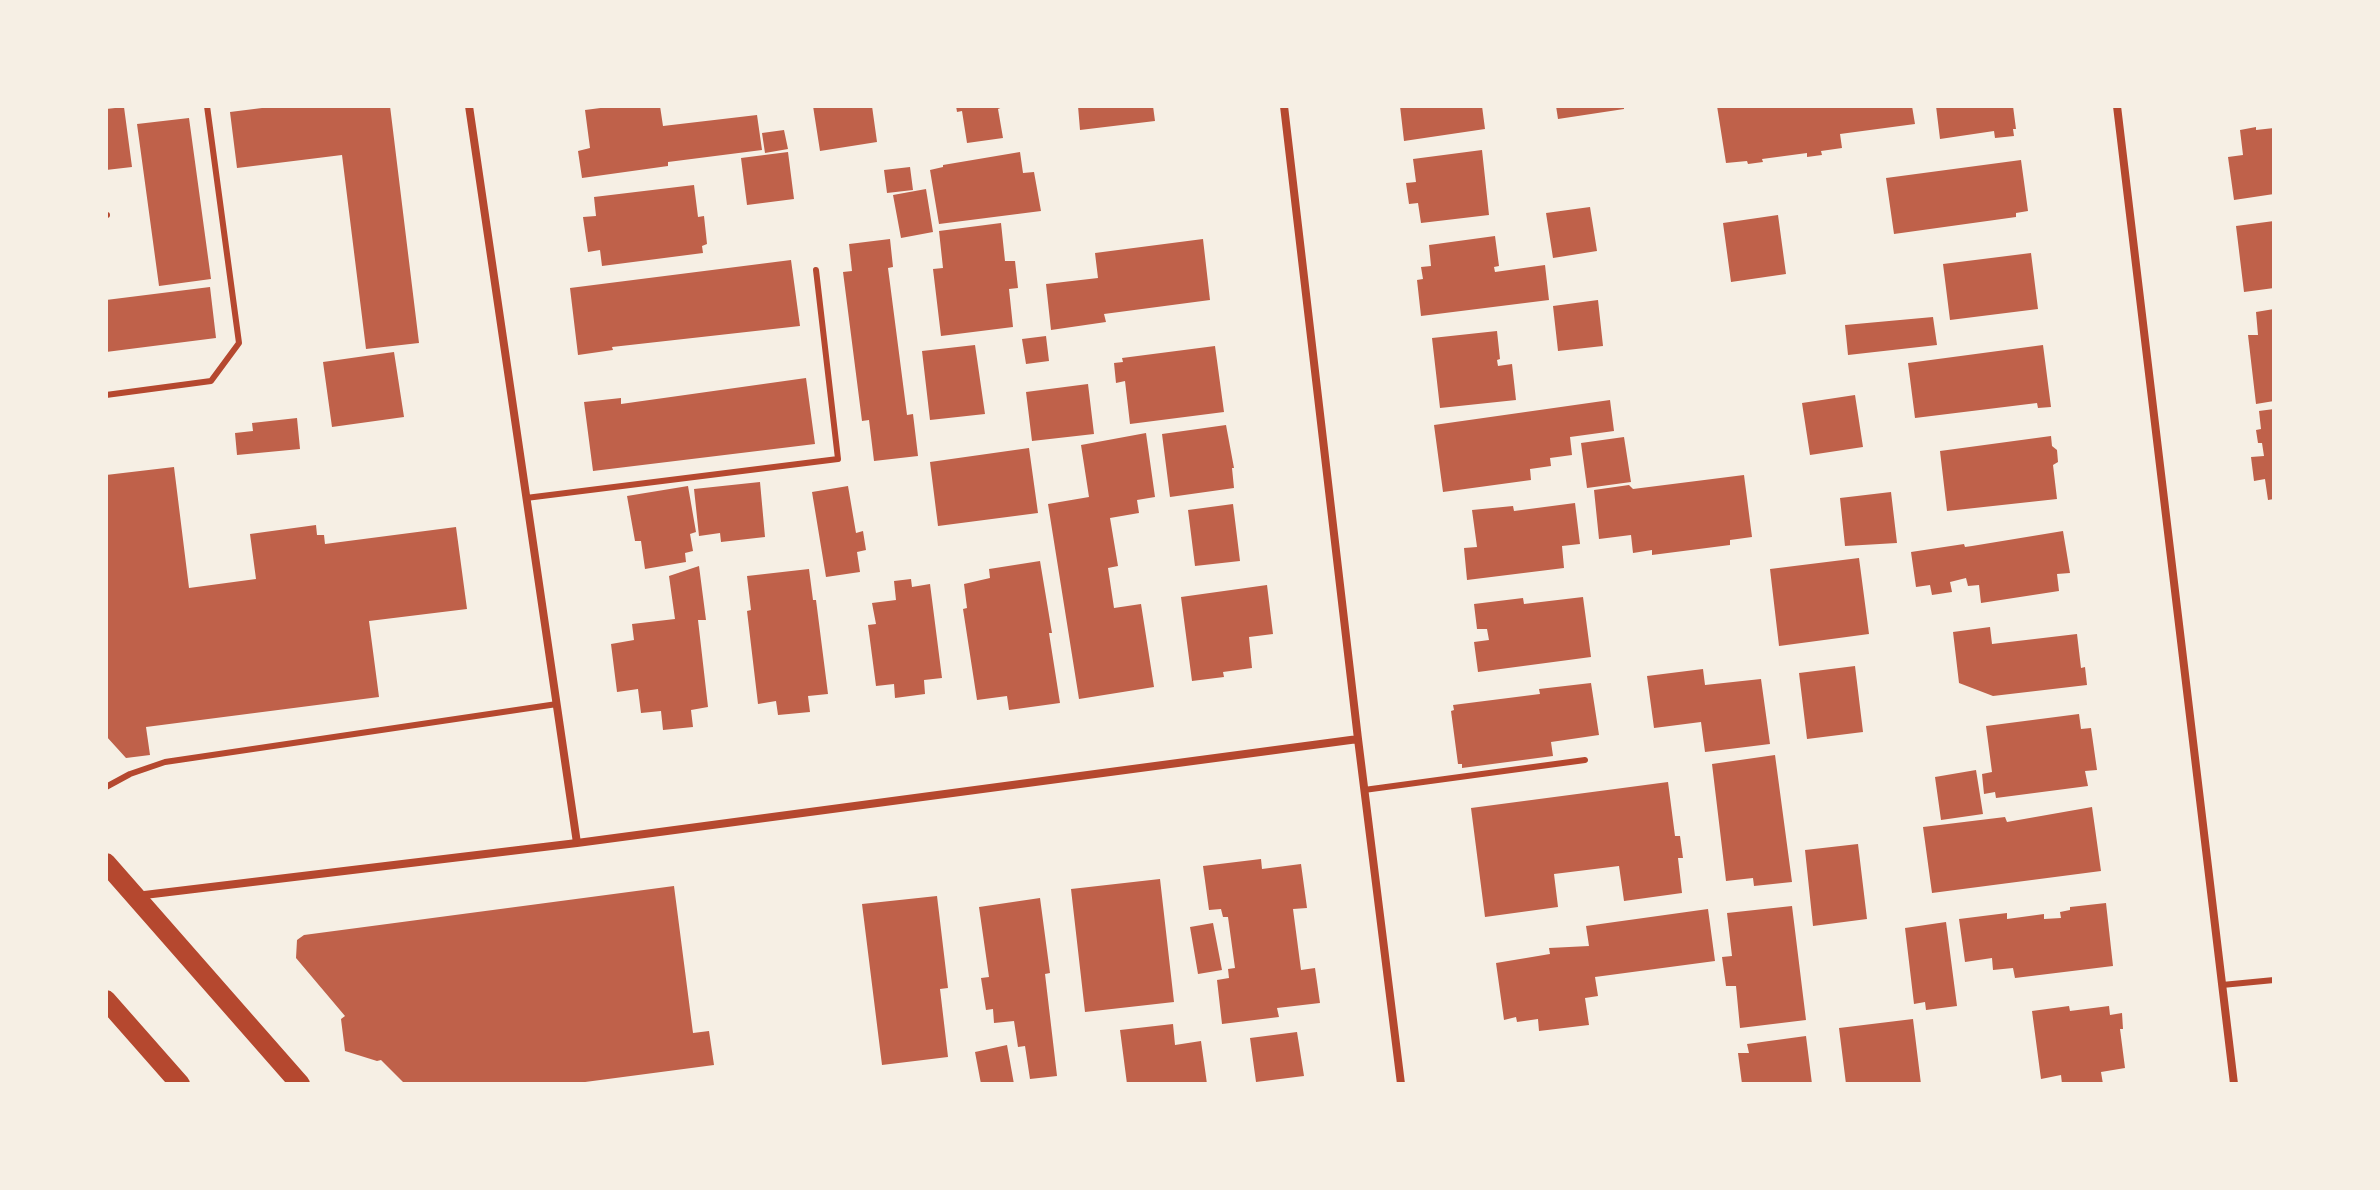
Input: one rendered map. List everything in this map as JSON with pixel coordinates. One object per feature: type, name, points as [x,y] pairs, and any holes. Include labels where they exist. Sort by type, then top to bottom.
[{"type":"main road","points":[[106,863],[300,1084]]},
{"type":"main road","points":[[106,1000],[180,1084]]},
{"type":"street","points":[[469,106],[577,843]]},
{"type":"street","points":[[1284,106],[1401,1084]]},
{"type":"street","points":[[2117,106],[2234,1084]]},
{"type":"street","points":[[135,896],[577,843],[1358,739]]},
{"type":"lane","points":[[106,395],[211,381],[239,343],[207,106]]},
{"type":"lane","points":[[526,498],[838,459],[816,270]]},
{"type":"lane","points":[[106,787],[130,774],[165,762],[557,704]]},
{"type":"lane","points":[[1364,790],[1585,760]]},
{"type":"lane","points":[[2222,985],[2274,980]]},
{"type":"building","points":[[278,106],[390,106],[419,343],[366,349],[342,155],[237,168],[230,112]]},
{"type":"building","points":[[660,106],[663,126],[757,115],[762,150],[668,162],[668,166],[582,178],[578,151],[590,148],[585,110]]},
{"type":"building","points":[[813,106],[872,106],[877,142],[820,151]]},
{"type":"building","points":[[956,106],[1005,106],[998,109],[1003,138],[967,143],[962,111],[957,112]]},
{"type":"building","points":[[1078,106],[1153,106],[1155,121],[1080,130]]},
{"type":"building","points":[[1400,106],[1482,106],[1485,129],[1404,141]]},
{"type":"building","points":[[1556,106],[1624,106],[1624,109],[1558,119]]},
{"type":"building","points":[[1717,106],[1912,106],[1915,124],[1840,134],[1842,148],[1821,151],[1822,155],[1807,157],[1807,153],[1748,164],[1747,161],[1726,163]]},
{"type":"building","points":[[1936,106],[2013,106],[2014,136],[1995,138],[1994,131],[1940,139]]},
{"type":"building","points":[[124,107],[132,167],[106,170],[106,109]]},
{"type":"building","points":[[189,118],[211,279],[159,286],[137,124]]},
{"type":"building","points":[[2256,127],[2256,130],[2274,128],[2274,194],[2234,200],[2228,157],[2243,155],[2240,130]]},
{"type":"building","points":[[784,130],[788,149],[765,153],[762,133]]},
{"type":"building","points":[[1482,150],[1489,215],[1421,223],[1418,203],[1409,204],[1406,183],[1416,182],[1413,159]]},
{"type":"building","points":[[788,152],[794,199],[747,205],[741,158]]},
{"type":"building","points":[[1020,152],[1023,173],[1034,172],[1041,211],[939,224],[930,170]]},
{"type":"building","points":[[2021,160],[2028,211],[2016,213],[2016,217],[1894,234],[1886,178]]},
{"type":"building","points":[[910,167],[913,190],[887,193],[884,170]]},
{"type":"building","points":[[694,185],[698,217],[704,216],[707,244],[702,246],[703,253],[602,266],[600,250],[588,252],[583,217],[596,216],[594,197]]},
{"type":"building","points":[[926,189],[933,232],[901,238],[893,195]]},
{"type":"building","points":[[1590,207],[1597,251],[1553,258],[1546,213]]},
{"type":"building","points":[[1778,215],[1786,274],[1731,282],[1723,223]]},
{"type":"building","points":[[2274,221],[2274,288],[2244,292],[2236,226]]},
{"type":"building","points":[[1001,223],[1005,261],[1015,261],[1018,288],[1009,289],[1013,327],[941,336],[933,269],[943,268],[939,231]]},
{"type":"building","points":[[1495,236],[1499,266],[1494,267],[1495,272],[1545,265],[1549,300],[1421,316],[1417,280],[1423,279],[1421,267],[1431,266],[1429,245]]},
{"type":"building","points":[[890,239],[893,267],[888,268],[907,415],[913,414],[918,456],[874,461],[869,420],[862,421],[843,272],[852,271],[849,244]]},
{"type":"building","points":[[1203,239],[1210,300],[1104,314],[1106,322],[1051,330],[1046,284],[1098,278],[1095,253]]},
{"type":"building","points":[[2031,253],[2038,309],[1950,320],[1943,264]]},
{"type":"building","points":[[791,260],[800,326],[612,347],[613,350],[578,355],[570,288]]},
{"type":"building","points":[[210,287],[216,338],[106,352],[106,300]]},
{"type":"building","points":[[1598,300],[1603,346],[1558,351],[1553,306]]},
{"type":"building","points":[[2274,309],[2274,401],[2256,404],[2248,335],[2258,335],[2256,312]]},
{"type":"building","points":[[1933,317],[1937,345],[1848,355],[1845,325]]},
{"type":"building","points":[[1497,331],[1498,366],[1512,364],[1516,400],[1440,408],[1432,338]]},
{"type":"building","points":[[1046,336],[1049,361],[1026,364],[1022,339]]},
{"type":"building","points":[[975,345],[985,414],[930,420],[922,351]]},
{"type":"building","points":[[2043,345],[2051,407],[2038,408],[2037,403],[1915,418],[1908,363]]},
{"type":"building","points":[[1215,346],[1224,412],[1130,424],[1125,381],[1116,383],[1114,363],[1123,362],[1122,358]]},
{"type":"building","points":[[394,352],[404,417],[332,427],[323,362]]},
{"type":"building","points":[[806,378],[815,444],[593,471],[584,402],[621,398],[621,404]]},
{"type":"building","points":[[1088,384],[1094,434],[1032,441],[1026,392]]},
{"type":"building","points":[[1855,395],[1863,447],[1810,455],[1802,403]]},
{"type":"building","points":[[1610,400],[1614,431],[1570,437],[1572,455],[1550,458],[1551,466],[1530,469],[1531,480],[1443,492],[1434,425]]},
{"type":"building","points":[[2274,409],[2274,499],[2268,500],[2265,479],[2254,481],[2251,457],[2264,456],[2256,430],[2261,429],[2259,411]]},
{"type":"building","points":[[297,418],[300,449],[237,455],[235,433],[253,431],[252,423]]},
{"type":"building","points":[[1226,425],[1234,468],[1234,488],[1170,497],[1162,434]]},
{"type":"building","points":[[1146,433],[1155,497],[1137,500],[1139,513],[1110,518],[1118,566],[1108,568],[1114,608],[1141,604],[1154,687],[1079,699],[1048,504],[1089,497],[1081,445]]},
{"type":"building","points":[[2051,436],[2052,446],[2057,450],[2058,462],[2053,465],[2057,499],[1947,511],[1940,451]]},
{"type":"building","points":[[1624,437],[1631,482],[1587,488],[1581,443]]},
{"type":"building","points":[[1029,448],[1038,513],[938,526],[930,462]]},
{"type":"building","points":[[174,467],[189,588],[256,579],[250,534],[316,525],[317,535],[324,535],[325,544],[456,527],[467,609],[369,621],[379,697],[146,727],[150,755],[126,758],[106,736],[106,475]]},
{"type":"building","points":[[1744,475],[1752,537],[1730,540],[1730,545],[1652,555],[1652,550],[1633,553],[1631,535],[1599,539],[1594,490],[1629,485],[1633,489]]},
{"type":"building","points":[[760,482],[765,537],[721,542],[720,533],[699,536],[694,489]]},
{"type":"building","points":[[688,486],[696,532],[690,534],[693,551],[685,553],[686,562],[645,569],[641,541],[635,541],[627,496]]},
{"type":"building","points":[[848,486],[856,533],[863,531],[866,550],[857,552],[860,572],[826,577],[812,492]]},
{"type":"building","points":[[1891,492],[1897,543],[1845,546],[1840,498]]},
{"type":"building","points":[[1575,503],[1580,544],[1562,546],[1564,568],[1467,580],[1464,548],[1477,547],[1472,510],[1513,506],[1514,511]]},
{"type":"building","points":[[1233,504],[1240,561],[1195,566],[1188,510]]},
{"type":"building","points":[[2063,531],[2070,573],[2057,574],[2059,591],[1981,603],[1979,585],[1968,586],[1966,578],[1950,582],[1952,592],[1932,595],[1930,585],[1916,587],[1911,552],[1964,544],[1965,547]]},
{"type":"building","points":[[1859,558],[1869,634],[1779,646],[1770,569]]},
{"type":"building","points":[[1040,561],[1060,703],[1009,710],[1007,696],[977,700],[963,609],[967,608],[964,584],[990,578],[989,569]]},
{"type":"building","points":[[699,566],[706,620],[698,620],[708,707],[691,710],[693,727],[663,730],[661,711],[641,713],[638,689],[617,692],[611,644],[634,640],[632,624],[675,619],[669,576]]},
{"type":"building","points":[[809,569],[828,694],[808,696],[810,712],[778,715],[776,701],[758,704],[747,611],[751,610],[747,576]]},
{"type":"building","points":[[911,579],[912,587],[930,584],[942,678],[924,680],[925,694],[895,698],[894,684],[876,686],[868,625],[876,624],[872,603],[896,600],[894,581]]},
{"type":"building","points":[[1267,585],[1273,634],[1249,637],[1252,668],[1223,672],[1224,677],[1192,681],[1181,597]]},
{"type":"building","points":[[1583,597],[1591,657],[1478,672],[1474,642],[1489,640],[1487,629],[1477,629],[1474,604],[1523,598],[1524,604]]},
{"type":"building","points":[[1990,627],[1992,644],[2077,634],[2081,668],[2085,667],[2087,685],[1993,696],[1959,683],[1953,632]]},
{"type":"building","points":[[1855,666],[1863,732],[1807,739],[1799,673]]},
{"type":"building","points":[[1703,669],[1705,685],[1761,679],[1770,744],[1705,752],[1701,722],[1654,728],[1647,676]]},
{"type":"building","points":[[1591,683],[1599,735],[1551,742],[1553,756],[1462,768],[1462,764],[1458,764],[1451,711],[1454,710],[1453,705],[1540,694],[1539,689]]},
{"type":"building","points":[[2079,714],[2081,729],[2091,728],[2097,770],[2085,771],[2088,786],[1996,798],[1995,792],[1984,794],[1982,774],[1992,772],[1986,726]]},
{"type":"building","points":[[1775,755],[1792,882],[1754,886],[1753,878],[1726,881],[1712,764]]},
{"type":"building","points":[[1976,770],[1983,814],[1941,820],[1935,777]]},
{"type":"building","points":[[1668,782],[1675,836],[1680,836],[1683,858],[1678,858],[1682,893],[1624,901],[1619,866],[1554,874],[1558,907],[1485,917],[1471,808]]},
{"type":"building","points":[[2092,807],[2101,871],[1932,893],[1923,827],[2005,817],[2007,822]]},
{"type":"building","points":[[1858,844],[1867,919],[1813,926],[1805,850]]},
{"type":"building","points":[[1261,859],[1262,869],[1301,864],[1307,908],[1293,909],[1301,970],[1315,968],[1320,1003],[1277,1008],[1279,1017],[1222,1024],[1217,980],[1229,978],[1228,969],[1235,968],[1228,917],[1223,917],[1221,909],[1209,910],[1203,866]]},
{"type":"building","points":[[1160,879],[1174,1002],[1085,1012],[1071,889]]},
{"type":"building","points":[[674,886],[693,1033],[709,1031],[714,1065],[570,1084],[405,1084],[381,1060],[345,1051],[341,1019],[345,1016],[296,958],[297,940],[304,935]]},
{"type":"building","points":[[937,896],[948,988],[940,989],[948,1057],[882,1065],[862,904]]},
{"type":"building","points":[[1040,898],[1050,973],[1045,974],[1057,1076],[1030,1079],[1025,1046],[1018,1047],[1014,1021],[994,1023],[993,1009],[986,1010],[981,978],[989,977],[979,907]]},
{"type":"building","points":[[2106,903],[2113,966],[2015,978],[2013,968],[1993,970],[1992,958],[1965,962],[1959,919],[2007,913],[2007,919],[2044,914],[2044,919],[2061,918],[2060,912],[2070,910],[2070,907]]},
{"type":"building","points":[[1792,906],[1806,1020],[1740,1028],[1736,986],[1726,986],[1722,957],[1732,956],[1727,913]]},
{"type":"building","points":[[1708,909],[1715,961],[1595,977],[1598,996],[1585,998],[1589,1025],[1539,1031],[1538,1019],[1517,1022],[1516,1017],[1504,1020],[1496,963],[1550,954],[1549,948],[1589,946],[1586,926]]},
{"type":"building","points":[[1946,922],[1957,1006],[1926,1010],[1925,1002],[1914,1004],[1905,928]]},
{"type":"building","points":[[1213,923],[1222,970],[1198,974],[1190,927]]},
{"type":"building","points":[[2069,1006],[2070,1011],[2109,1006],[2110,1015],[2122,1013],[2123,1029],[2120,1029],[2125,1068],[2101,1072],[2103,1084],[2062,1084],[2061,1075],[2041,1079],[2032,1011]]},
{"type":"building","points":[[1913,1019],[1921,1084],[1846,1084],[1839,1028]]},
{"type":"building","points":[[1173,1024],[1175,1045],[1201,1041],[1207,1084],[1127,1084],[1120,1030]]},
{"type":"building","points":[[1297,1032],[1304,1076],[1256,1082],[1250,1038]]},
{"type":"building","points":[[1806,1036],[1812,1084],[1742,1084],[1738,1053],[1749,1053],[1747,1044]]},
{"type":"building","points":[[1007,1045],[1014,1084],[981,1084],[975,1052]]}]
